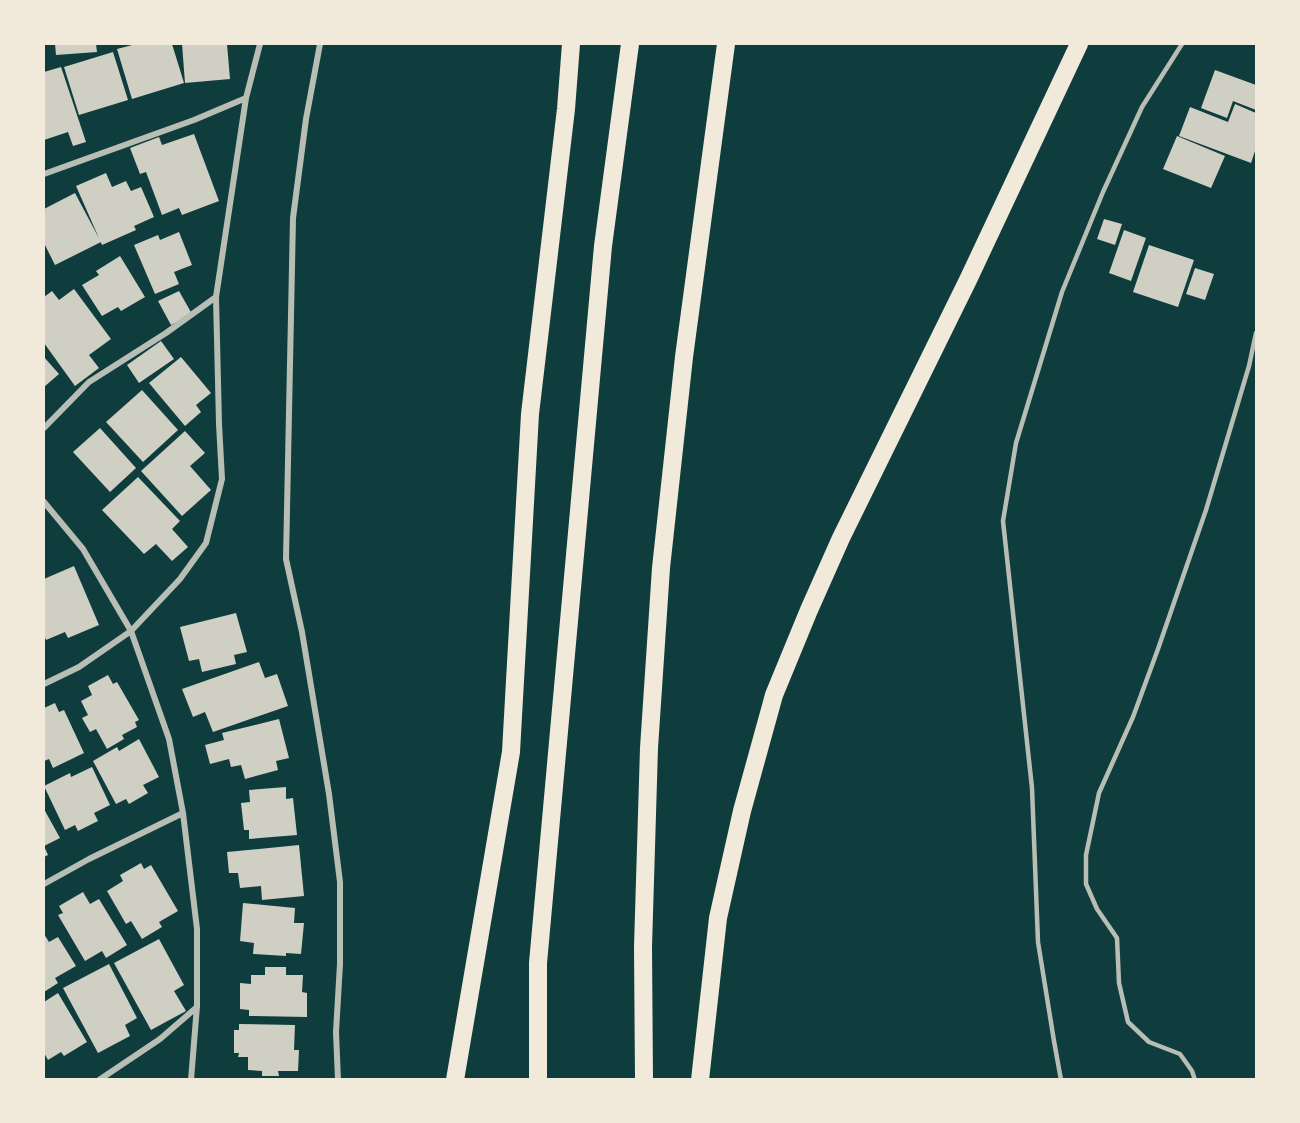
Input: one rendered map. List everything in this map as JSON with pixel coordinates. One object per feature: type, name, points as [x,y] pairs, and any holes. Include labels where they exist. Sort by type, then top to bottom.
[{"type":"highway","points":[[455,1080],[511,753],[530,414],[566,110],[571,44]]},
{"type":"highway","points":[[538,1080],[538,963],[603,246],[630,44]]},
{"type":"highway","points":[[644,1080],[643,947],[648,795],[661,568],[684,357],[726,44]]},
{"type":"highway","points":[[700,1080],[718,918],[742,811],[774,695],[808,610],[837,548],[1080,44]]},
{"type":"street","points":[[44,684],[78,667],[131,631],[180,579],[206,543],[222,479],[216,297],[246,98],[260,44]]},
{"type":"street","points":[[320,44],[306,119],[293,218],[286,559],[302,632],[328,783],[340,882],[340,964],[336,1032],[338,1080]]},
{"type":"street","points":[[44,174],[194,120],[246,98]]},
{"type":"street","points":[[44,428],[89,382],[166,333],[216,297]]},
{"type":"street","points":[[44,502],[83,549],[131,631],[169,739],[183,813],[197,929],[197,1006],[191,1080]]},
{"type":"street","points":[[44,884],[183,813]]},
{"type":"street","points":[[99,1080],[160,1039],[197,1006]]},
{"type":"lane","points":[[1061,1080],[1038,942],[1032,788],[1003,521],[1016,443],[1062,292],[1103,192],[1142,107],[1182,44]]},
{"type":"lane","points":[[1195,1080],[1192,1071],[1180,1054],[1149,1042],[1128,1022],[1119,983],[1117,938],[1097,909],[1086,884],[1086,855],[1099,793],[1133,717],[1206,510],[1257,333]]},
{"type":"building","points":[[55,44],[96,44],[97,52],[56,55]]},
{"type":"building","points":[[136,44],[172,44],[184,83],[132,99],[117,49]]},
{"type":"building","points":[[182,44],[227,44],[230,79],[185,83]]},
{"type":"building","points":[[113,52],[128,100],[79,115],[64,67]]},
{"type":"building","points":[[61,67],[86,142],[73,146],[68,132],[44,140],[44,72]]},
{"type":"building","points":[[1215,70],[1256,85],[1256,110],[1233,101],[1227,118],[1201,108]]},
{"type":"building","points":[[1235,104],[1256,113],[1256,148],[1251,163],[1179,136],[1190,107],[1228,122]]},
{"type":"building","points":[[194,134],[219,201],[182,215],[179,208],[162,215],[146,172],[140,174],[130,148],[159,137],[162,145]]},
{"type":"building","points":[[1177,136],[1225,156],[1211,188],[1163,169]]},
{"type":"building","points":[[106,173],[112,187],[126,181],[131,191],[141,187],[154,217],[134,226],[136,230],[102,245],[76,186]]},
{"type":"building","points":[[75,193],[101,242],[55,265],[44,243],[44,209]]},
{"type":"building","points":[[1104,219],[1122,224],[1115,245],[1097,239]]},
{"type":"building","points":[[1124,230],[1146,238],[1131,281],[1109,273]]},
{"type":"building","points":[[179,232],[192,265],[174,272],[179,284],[155,294],[134,245],[158,235],[160,240]]},
{"type":"building","points":[[1149,245],[1194,260],[1178,307],[1133,292]]},
{"type":"building","points":[[120,256],[145,297],[121,311],[118,307],[102,316],[82,285],[99,275],[96,271]]},
{"type":"building","points":[[1195,268],[1214,274],[1205,300],[1186,294]]},
{"type":"building","points":[[74,289],[111,339],[89,355],[99,368],[75,386],[44,343],[44,297],[52,291],[59,300]]},
{"type":"building","points":[[179,291],[192,314],[171,325],[158,301]]},
{"type":"building","points":[[161,341],[174,359],[139,383],[127,365]]},
{"type":"building","points":[[44,357],[59,374],[44,387]]},
{"type":"building","points":[[181,357],[211,393],[196,405],[201,412],[185,426],[149,383]]},
{"type":"building","points":[[142,390],[178,430],[143,462],[106,422]]},
{"type":"building","points":[[100,428],[136,468],[110,492],[73,452]]},
{"type":"building","points":[[185,431],[205,453],[190,466],[211,490],[182,516],[141,471]]},
{"type":"building","points":[[138,477],[180,521],[172,529],[188,547],[172,561],[156,544],[144,554],[102,510]]},
{"type":"building","points":[[74,566],[99,625],[68,638],[65,632],[46,640],[44,635],[44,579]]},
{"type":"building","points":[[236,613],[247,652],[234,655],[236,664],[202,672],[199,659],[189,661],[180,627]]},
{"type":"building","points":[[259,662],[265,678],[277,674],[288,706],[213,732],[205,712],[193,717],[182,689]]},
{"type":"building","points":[[108,675],[113,684],[117,682],[139,720],[135,722],[137,727],[122,735],[124,739],[107,749],[96,729],[90,732],[82,718],[88,715],[81,701],[92,695],[88,686]]},
{"type":"building","points":[[55,703],[59,712],[64,710],[84,753],[53,768],[49,759],[44,761],[44,708]]},
{"type":"building","points":[[279,719],[289,758],[276,761],[278,770],[245,779],[241,765],[231,767],[229,759],[210,764],[205,745],[224,740],[222,733]]},
{"type":"building","points":[[139,739],[159,777],[143,785],[148,793],[129,804],[126,799],[116,804],[93,761],[117,747],[119,751]]},
{"type":"building","points":[[92,767],[110,805],[94,813],[98,821],[78,831],[75,825],[65,830],[44,786],[70,773],[71,777]]},
{"type":"building","points":[[286,787],[286,799],[293,798],[297,835],[249,839],[249,830],[244,830],[241,803],[250,802],[249,790]]},
{"type":"building","points":[[44,809],[60,838],[44,846]]},
{"type":"building","points":[[299,845],[304,896],[262,900],[261,886],[240,888],[238,873],[229,873],[227,852]]},
{"type":"building","points":[[141,863],[144,869],[151,865],[178,911],[159,922],[162,927],[142,939],[131,921],[126,924],[107,891],[123,881],[120,875]]},
{"type":"building","points":[[83,892],[90,904],[99,899],[127,945],[106,958],[102,951],[85,961],[58,915],[63,913],[59,906]]},
{"type":"building","points":[[243,903],[295,908],[294,923],[304,923],[301,954],[286,953],[286,956],[253,954],[254,943],[240,941]]},
{"type":"building","points":[[44,934],[49,942],[58,937],[76,966],[55,978],[58,983],[44,992]]},
{"type":"building","points":[[159,939],[184,985],[174,991],[186,1011],[151,1030],[114,963]]},
{"type":"building","points":[[109,964],[137,1018],[125,1025],[130,1036],[98,1053],[63,988]]},
{"type":"building","points":[[265,967],[286,967],[286,975],[303,975],[302,992],[307,993],[307,1017],[249,1016],[249,1010],[240,1009],[240,983],[251,984],[251,975],[265,975]]},
{"type":"building","points":[[58,993],[87,1042],[64,1056],[61,1052],[48,1060],[44,1053],[44,1002]]},
{"type":"building","points":[[239,1024],[295,1025],[294,1050],[299,1050],[298,1071],[278,1071],[279,1076],[262,1076],[262,1071],[248,1070],[248,1057],[238,1057],[239,1053],[234,1053],[234,1030],[239,1030]]}]
